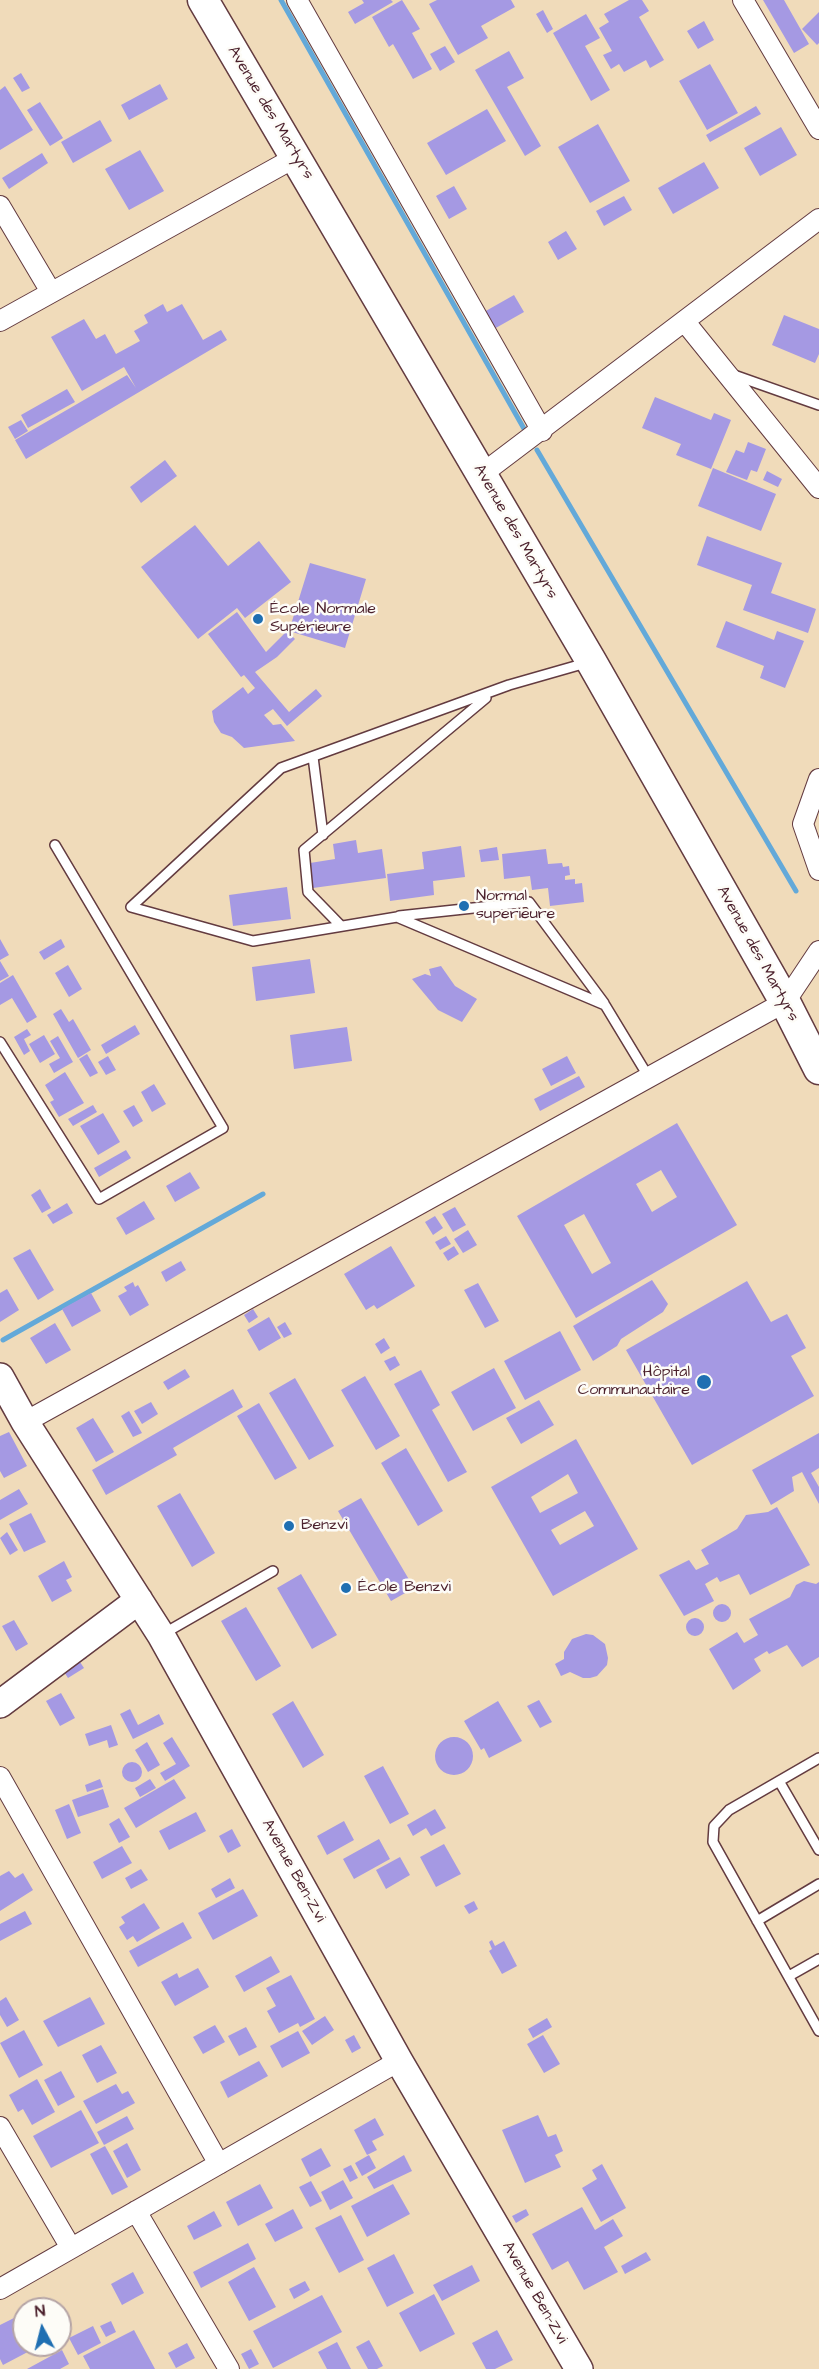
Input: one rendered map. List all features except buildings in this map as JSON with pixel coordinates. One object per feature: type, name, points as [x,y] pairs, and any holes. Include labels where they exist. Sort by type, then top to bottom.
[{"type":"main road","name":"Avenue des Martyrs","points":[[203,0],[591,661],[785,1002],[819,1069]]},
{"type":"street","points":[[297,0],[542,431]]},
{"type":"street","points":[[743,0],[819,129]]},
{"type":"street","points":[[0,321],[296,157]]},
{"type":"street","points":[[0,206],[51,292]]},
{"type":"street","points":[[482,474],[542,431],[819,219]]},
{"type":"street","points":[[685,322],[819,488]]},
{"type":"street","points":[[819,779],[803,824],[819,870]]},
{"type":"street","points":[[25,1422],[785,1002],[819,951]]},
{"type":"street","name":"Avenue Ben-Zvi","points":[[0,1377],[25,1422],[161,1635],[399,2061],[579,2369]]},
{"type":"street","points":[[0,1704],[139,1600]]},
{"type":"street","points":[[0,1777],[219,2164]]},
{"type":"street","points":[[0,2289],[399,2061]]},
{"type":"street","points":[[0,2127],[71,2248]]},
{"type":"street","points":[[136,2211],[229,2369]]},
{"type":"lane","points":[[726,372],[819,405]]},
{"type":"lane","points":[[591,661],[509,685],[281,768],[131,908],[253,941],[397,917],[529,902],[605,1005],[648,1076]]},
{"type":"lane","points":[[341,926],[308,892],[304,850],[492,693]]},
{"type":"lane","points":[[313,757],[323,835]]},
{"type":"lane","points":[[0,1042],[99,1200],[223,1128],[55,844]]},
{"type":"lane","points":[[397,917],[605,1005]]},
{"type":"lane","points":[[161,1635],[273,1571]]},
{"type":"lane","points":[[819,1758],[729,1810],[714,1826],[713,1842],[819,2031]]},
{"type":"lane","points":[[779,1781],[819,1850]]},
{"type":"lane","points":[[757,1921],[819,1884]]},
{"type":"lane","points":[[789,1976],[819,1959]]},
{"type":"waterway","points":[[281,0],[527,434]]},
{"type":"waterway","points":[[537,450],[796,891]]},
{"type":"waterway","points":[[3,1340],[263,1194]]},
{"type":"place","name":"École Normale Supérieure","points":[[258,619]]},
{"type":"place","name":"Normal superieure","points":[[464,906]]},
{"type":"place","name":"Hôpital Communautaire","points":[[704,1382]]},
{"type":"place","name":"Benzvi","points":[[289,1526]]},
{"type":"place","name":"École Benzvi","points":[[346,1588]]}]
